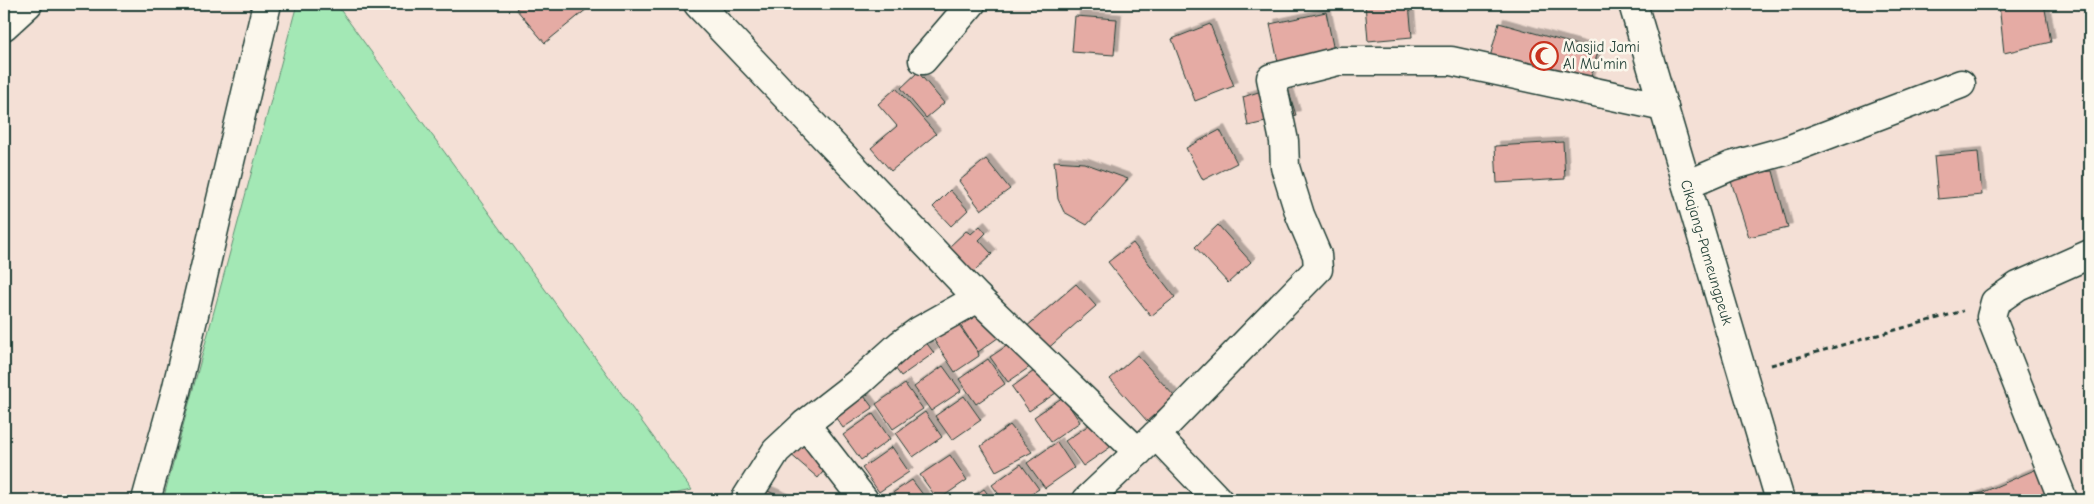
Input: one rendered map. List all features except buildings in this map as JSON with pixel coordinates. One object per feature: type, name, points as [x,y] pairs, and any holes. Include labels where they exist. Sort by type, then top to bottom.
[{"type":"street","points":[[4,26],[28,4]]},
{"type":"street","points":[[146,500],[176,391],[266,4]]},
{"type":"street","points":[[698,4],[978,298],[1147,443],[1218,500]]},
{"type":"street","points":[[923,60],[971,4]]},
{"type":"street","name":"Cikajang-Pameungpeuk","points":[[1634,4],[1744,372],[1780,500]]},
{"type":"street","points":[[1087,500],[1147,443],[1318,269],[1317,255],[1285,168],[1284,141],[1271,78],[1338,62],[1451,62],[1664,107]]},
{"type":"street","points":[[1688,185],[1731,166],[1786,151],[1961,84]]},
{"type":"street","points":[[2063,500],[1991,317],[1995,302],[2018,286],[2090,254]]},
{"type":"street","points":[[745,500],[776,451],[805,424],[859,382],[907,340],[978,298]]},
{"type":"street","points":[[805,424],[864,500]]},
{"type":"path","points":[[1744,372],[1963,310],[1991,317]]},
{"type":"green space","points":[[297,4],[336,4],[692,490],[644,500],[163,500]]},
{"type":"place","name":"Masjid Jami Al Mu'min","points":[[1544,56]]}]
